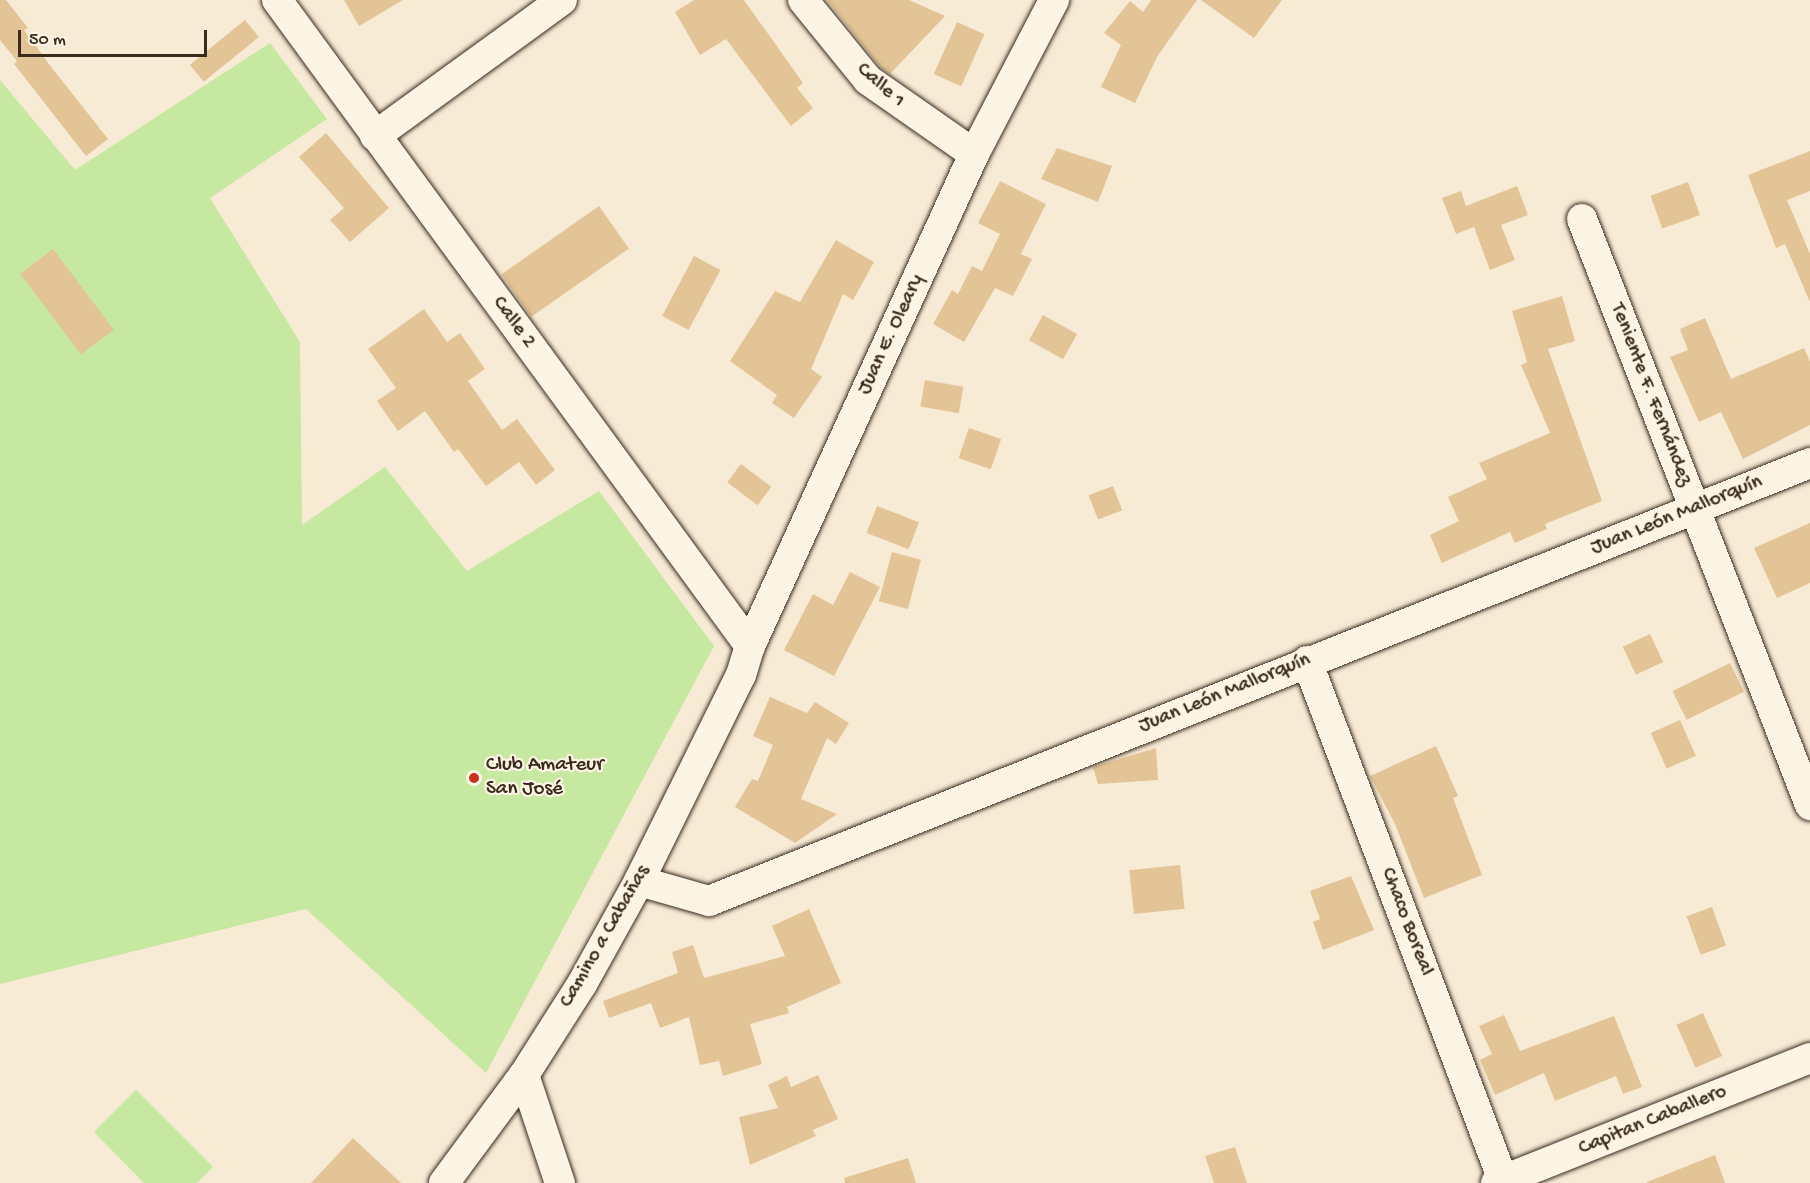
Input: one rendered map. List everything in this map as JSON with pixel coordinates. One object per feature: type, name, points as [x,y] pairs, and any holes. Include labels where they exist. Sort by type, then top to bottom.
[{"type":"street","name":"Calle 2","points":[[277,0],[750,646]]},
{"type":"street","points":[[375,136],[562,0]]},
{"type":"street","name":"Calle 1","points":[[803,0],[868,80],[975,154]]},
{"type":"street","name":"Juan E. Oleary","points":[[741,675],[750,646],[975,154],[1054,0]]},
{"type":"street","name":"Teniente F. Fernández","points":[[1582,219],[1810,805]]},
{"type":"street","name":"Juan León Mallorquín","points":[[639,881],[709,901],[1810,463]]},
{"type":"street","name":"Chaco Boreal","points":[[1307,662],[1501,1182]]},
{"type":"street","name":"Camino a Cabañas","points":[[444,1183],[524,1075],[582,984],[639,881],[741,675]]},
{"type":"street","name":"Capitan Caballero","points":[[1501,1182],[1810,1058]]},
{"type":"street","points":[[524,1075],[560,1183]]},
{"type":"green space","points":[[270,43],[327,119],[210,198],[300,342],[302,525],[385,467],[467,571],[599,491],[714,646],[486,1073],[306,909],[0,984],[0,80],[75,170]]},
{"type":"green space","points":[[136,1090],[213,1167],[197,1183],[144,1183],[94,1132]]},
{"type":"building","points":[[0,0],[6,0],[28,28],[24,30],[108,139],[86,156],[14,64],[17,61],[0,40]]},
{"type":"building","points":[[344,0],[403,0],[359,26]]},
{"type":"building","points":[[694,0],[744,0],[803,83],[797,88],[813,108],[791,126],[726,39],[700,55],[675,12]]},
{"type":"building","points":[[827,0],[909,0],[945,16],[890,74],[880,67]]},
{"type":"building","points":[[1151,0],[1197,0],[1157,57],[1135,103],[1101,87],[1121,45],[1104,33],[1130,1],[1143,12]]},
{"type":"building","points":[[1201,0],[1282,0],[1254,38]]},
{"type":"building","points":[[245,20],[259,37],[204,82],[190,65]]},
{"type":"building","points":[[957,22],[984,34],[961,86],[934,74]]},
{"type":"building","points":[[326,133],[389,208],[350,242],[330,220],[344,208],[299,157]]},
{"type":"building","points":[[1057,148],[1112,166],[1098,202],[1041,179]]},
{"type":"building","points":[[1810,151],[1810,191],[1787,200],[1810,254],[1810,302],[1785,244],[1776,248],[1748,175]]},
{"type":"building","points":[[1000,181],[1046,204],[1021,254],[1032,259],[1013,296],[995,288],[964,342],[933,324],[952,290],[958,294],[972,266],[982,271],[1000,234],[978,223]]},
{"type":"building","points":[[1688,182],[1700,215],[1662,229],[1650,196]]},
{"type":"building","points":[[1517,186],[1528,215],[1501,225],[1515,260],[1490,270],[1474,227],[1456,234],[1442,198],[1461,191],[1466,206]]},
{"type":"building","points":[[599,206],[629,249],[531,317],[502,274]]},
{"type":"building","points":[[836,240],[874,262],[853,300],[843,294],[811,369],[822,377],[794,418],[772,403],[777,395],[730,361],[775,291],[800,302]]},
{"type":"building","points":[[53,249],[114,330],[81,354],[20,274]]},
{"type":"building","points":[[694,256],[720,270],[689,330],[662,316]]},
{"type":"building","points":[[1562,296],[1575,341],[1548,349],[1602,501],[1545,524],[1547,529],[1515,543],[1510,532],[1442,563],[1430,535],[1459,521],[1448,497],[1487,479],[1479,463],[1550,433],[1521,365],[1527,362],[1512,311]]},
{"type":"building","points":[[424,309],[447,342],[460,333],[485,369],[468,381],[502,430],[517,419],[555,470],[536,485],[519,462],[486,486],[458,449],[454,452],[425,411],[398,431],[377,401],[396,388],[368,349]]},
{"type":"building","points":[[1043,315],[1077,334],[1063,359],[1029,340]]},
{"type":"building","points":[[1705,318],[1731,379],[1804,348],[1810,362],[1810,425],[1743,459],[1721,412],[1699,422],[1670,357],[1688,350],[1680,329]]},
{"type":"building","points":[[925,380],[963,387],[959,413],[920,407]]},
{"type":"building","points":[[969,428],[1001,439],[991,469],[959,458]]},
{"type":"building","points":[[741,464],[771,487],[758,505],[727,482]]},
{"type":"building","points":[[1113,486],[1122,510],[1098,520],[1089,495]]},
{"type":"building","points":[[877,506],[919,522],[909,549],[867,533]]},
{"type":"building","points":[[1810,523],[1810,583],[1777,598],[1754,548]]},
{"type":"building","points":[[892,552],[921,560],[908,609],[879,601]]},
{"type":"building","points":[[850,572],[880,587],[834,676],[784,650],[813,594],[833,605]]},
{"type":"building","points":[[1650,634],[1663,662],[1636,675],[1623,647]]},
{"type":"building","points":[[1730,663],[1744,692],[1687,720],[1672,691]]},
{"type":"building","points":[[770,697],[807,713],[815,702],[849,723],[836,744],[827,738],[801,799],[837,814],[795,843],[735,807],[752,779],[758,781],[773,745],[753,736]]},
{"type":"building","points":[[1680,720],[1696,756],[1667,769],[1651,733]]},
{"type":"building","points":[[1436,746],[1458,796],[1453,798],[1482,875],[1424,898],[1395,824],[1370,776]]},
{"type":"building","points":[[1156,748],[1158,780],[1098,784],[1093,767]]},
{"type":"building","points":[[1180,865],[1185,909],[1134,914],[1129,870]]},
{"type":"building","points":[[1351,876],[1374,930],[1323,950],[1313,922],[1320,919],[1310,891]]},
{"type":"building","points":[[1712,907],[1726,946],[1701,955],[1687,916]]},
{"type":"building","points":[[809,909],[841,983],[787,1007],[789,1013],[750,1024],[762,1064],[723,1076],[719,1061],[700,1065],[689,1017],[660,1028],[651,1003],[609,1018],[603,1001],[678,973],[672,952],[693,945],[704,978],[785,956],[772,926]]},
{"type":"building","points":[[1703,1013],[1722,1056],[1696,1068],[1677,1025]]},
{"type":"building","points":[[1504,1015],[1520,1051],[1614,1016],[1642,1087],[1623,1094],[1616,1076],[1555,1101],[1544,1073],[1495,1095],[1480,1060],[1492,1054],[1479,1026]]},
{"type":"building","points":[[818,1075],[838,1119],[813,1130],[816,1136],[750,1165],[739,1117],[778,1108],[768,1085],[787,1076],[791,1087]]},
{"type":"building","points":[[353,1138],[401,1183],[311,1183]]},
{"type":"building","points":[[1235,1147],[1247,1183],[1214,1183],[1205,1156]]},
{"type":"building","points":[[1715,1155],[1725,1183],[1647,1183],[1647,1182]]},
{"type":"building","points":[[908,1158],[916,1183],[845,1183],[844,1178]]},
{"type":"place","name":"Club Amateur San José","points":[[474,778]]}]
